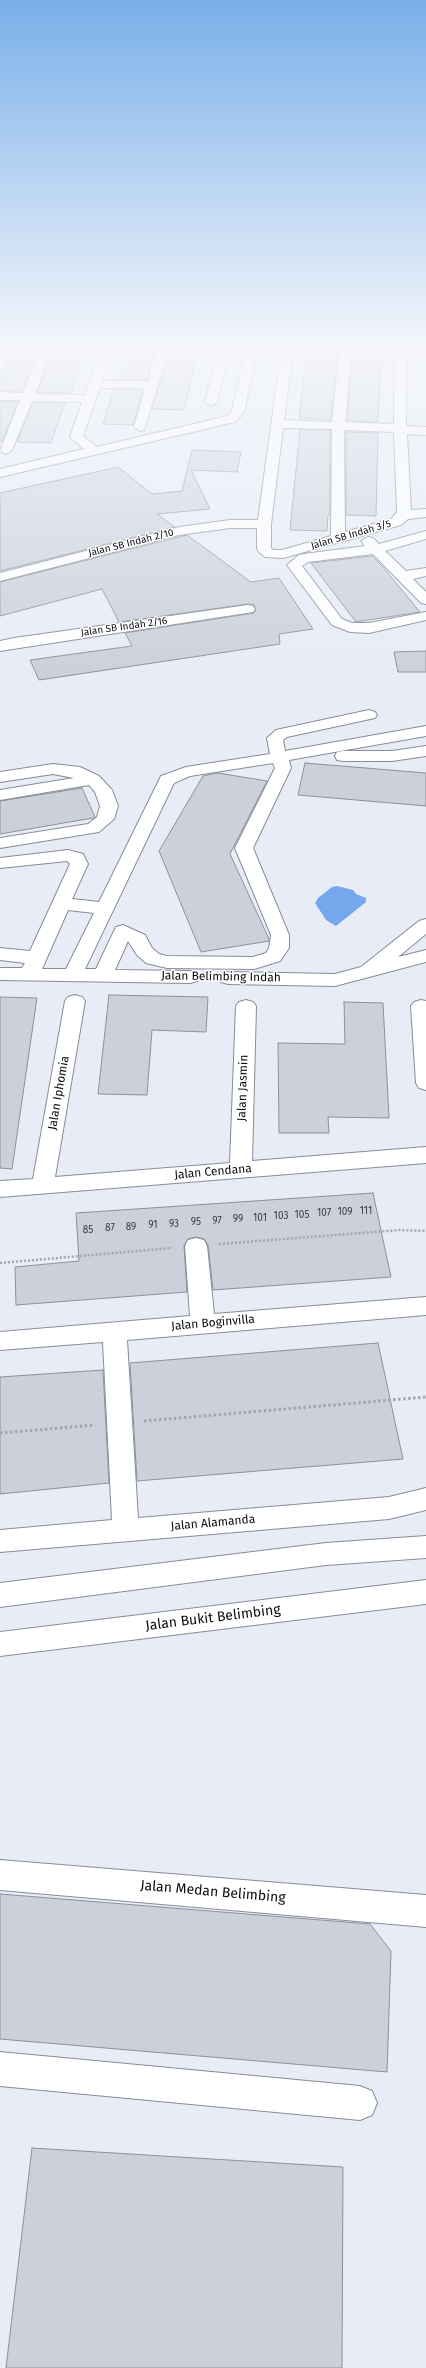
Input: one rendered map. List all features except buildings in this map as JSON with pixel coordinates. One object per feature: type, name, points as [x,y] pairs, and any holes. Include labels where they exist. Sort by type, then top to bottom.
[{"type":"street","points":[[0,473],[67,457]]},
{"type":"street","points":[[264,524],[273,457]]},
{"type":"street","points":[[338,457],[338,539]]},
{"type":"street","name":"Jalan SB Indah 3/5","points":[[264,524],[264,549],[270,554],[283,554],[396,522],[404,515],[401,457]]},
{"type":"street","points":[[404,515],[426,513]]},
{"type":"street","name":"Jalan SB Indah 2/10","points":[[0,577],[185,529],[230,524],[264,524]]},
{"type":"street","points":[[360,533],[426,600]]},
{"type":"street","points":[[426,535],[376,549],[304,558],[294,565],[337,622],[350,627],[369,628],[426,616]]},
{"type":"street","points":[[403,576],[426,572]]},
{"type":"street","name":"Jalan SB Indah 2/16","points":[[0,646],[248,609]]},
{"type":"street","points":[[62,904],[101,916],[138,939],[144,951],[154,959],[167,962],[254,963],[273,957],[279,948],[280,935],[244,848],[283,768],[275,745],[275,738],[282,733],[369,715]]},
{"type":"street","points":[[73,975],[167,780],[186,772],[426,731]]},
{"type":"street","points":[[280,757],[392,756],[426,751]]},
{"type":"street","points":[[0,777],[53,769],[74,771],[93,780],[103,790],[109,806],[105,819],[93,828],[0,843]]},
{"type":"street","points":[[0,795],[93,780]]},
{"type":"street","points":[[0,863],[68,855],[77,858],[80,864],[33,967],[0,954]]},
{"type":"street","name":"Jalan Belimbing Indah","points":[[0,974],[33,967],[73,975],[335,980],[368,971],[426,925]]},
{"type":"street","points":[[103,975],[123,931]]},
{"type":"street","points":[[390,954],[426,940]]},
{"type":"street","points":[[368,971],[426,956]]},
{"type":"street","name":"Jalan Iphomia","points":[[43,1185],[75,1002]]},
{"type":"street","name":"Jalan Jasmin","points":[[241,1170],[246,1006]]},
{"type":"street","points":[[421,1006],[426,1083]]},
{"type":"street","name":"Jalan Cendana","points":[[0,1188],[426,1155]]},
{"type":"street","points":[[196,1246],[203,1324]]},
{"type":"street","name":"Jalan Boginvilla","points":[[0,1341],[426,1306]]},
{"type":"street","points":[[114,1331],[126,1530]]},
{"type":"street","name":"Jalan Alamanda","points":[[0,1541],[389,1508],[426,1499]]},
{"type":"street","points":[[0,1595],[326,1554],[426,1547]]},
{"type":"street","name":"Jalan Bukit Belimbing","points":[[0,1644],[426,1592]]},
{"type":"street","name":"Jalan Medan Belimbing","points":[[0,1875],[426,1911]]},
{"type":"street","points":[[0,2069],[360,2103]]},
{"type":"path","points":[[0,1433],[426,1396]]},
{"type":"water","points":[[337,886],[353,890],[356,894],[366,898],[366,902],[336,926],[326,920],[315,903],[318,898],[332,887]]}]
